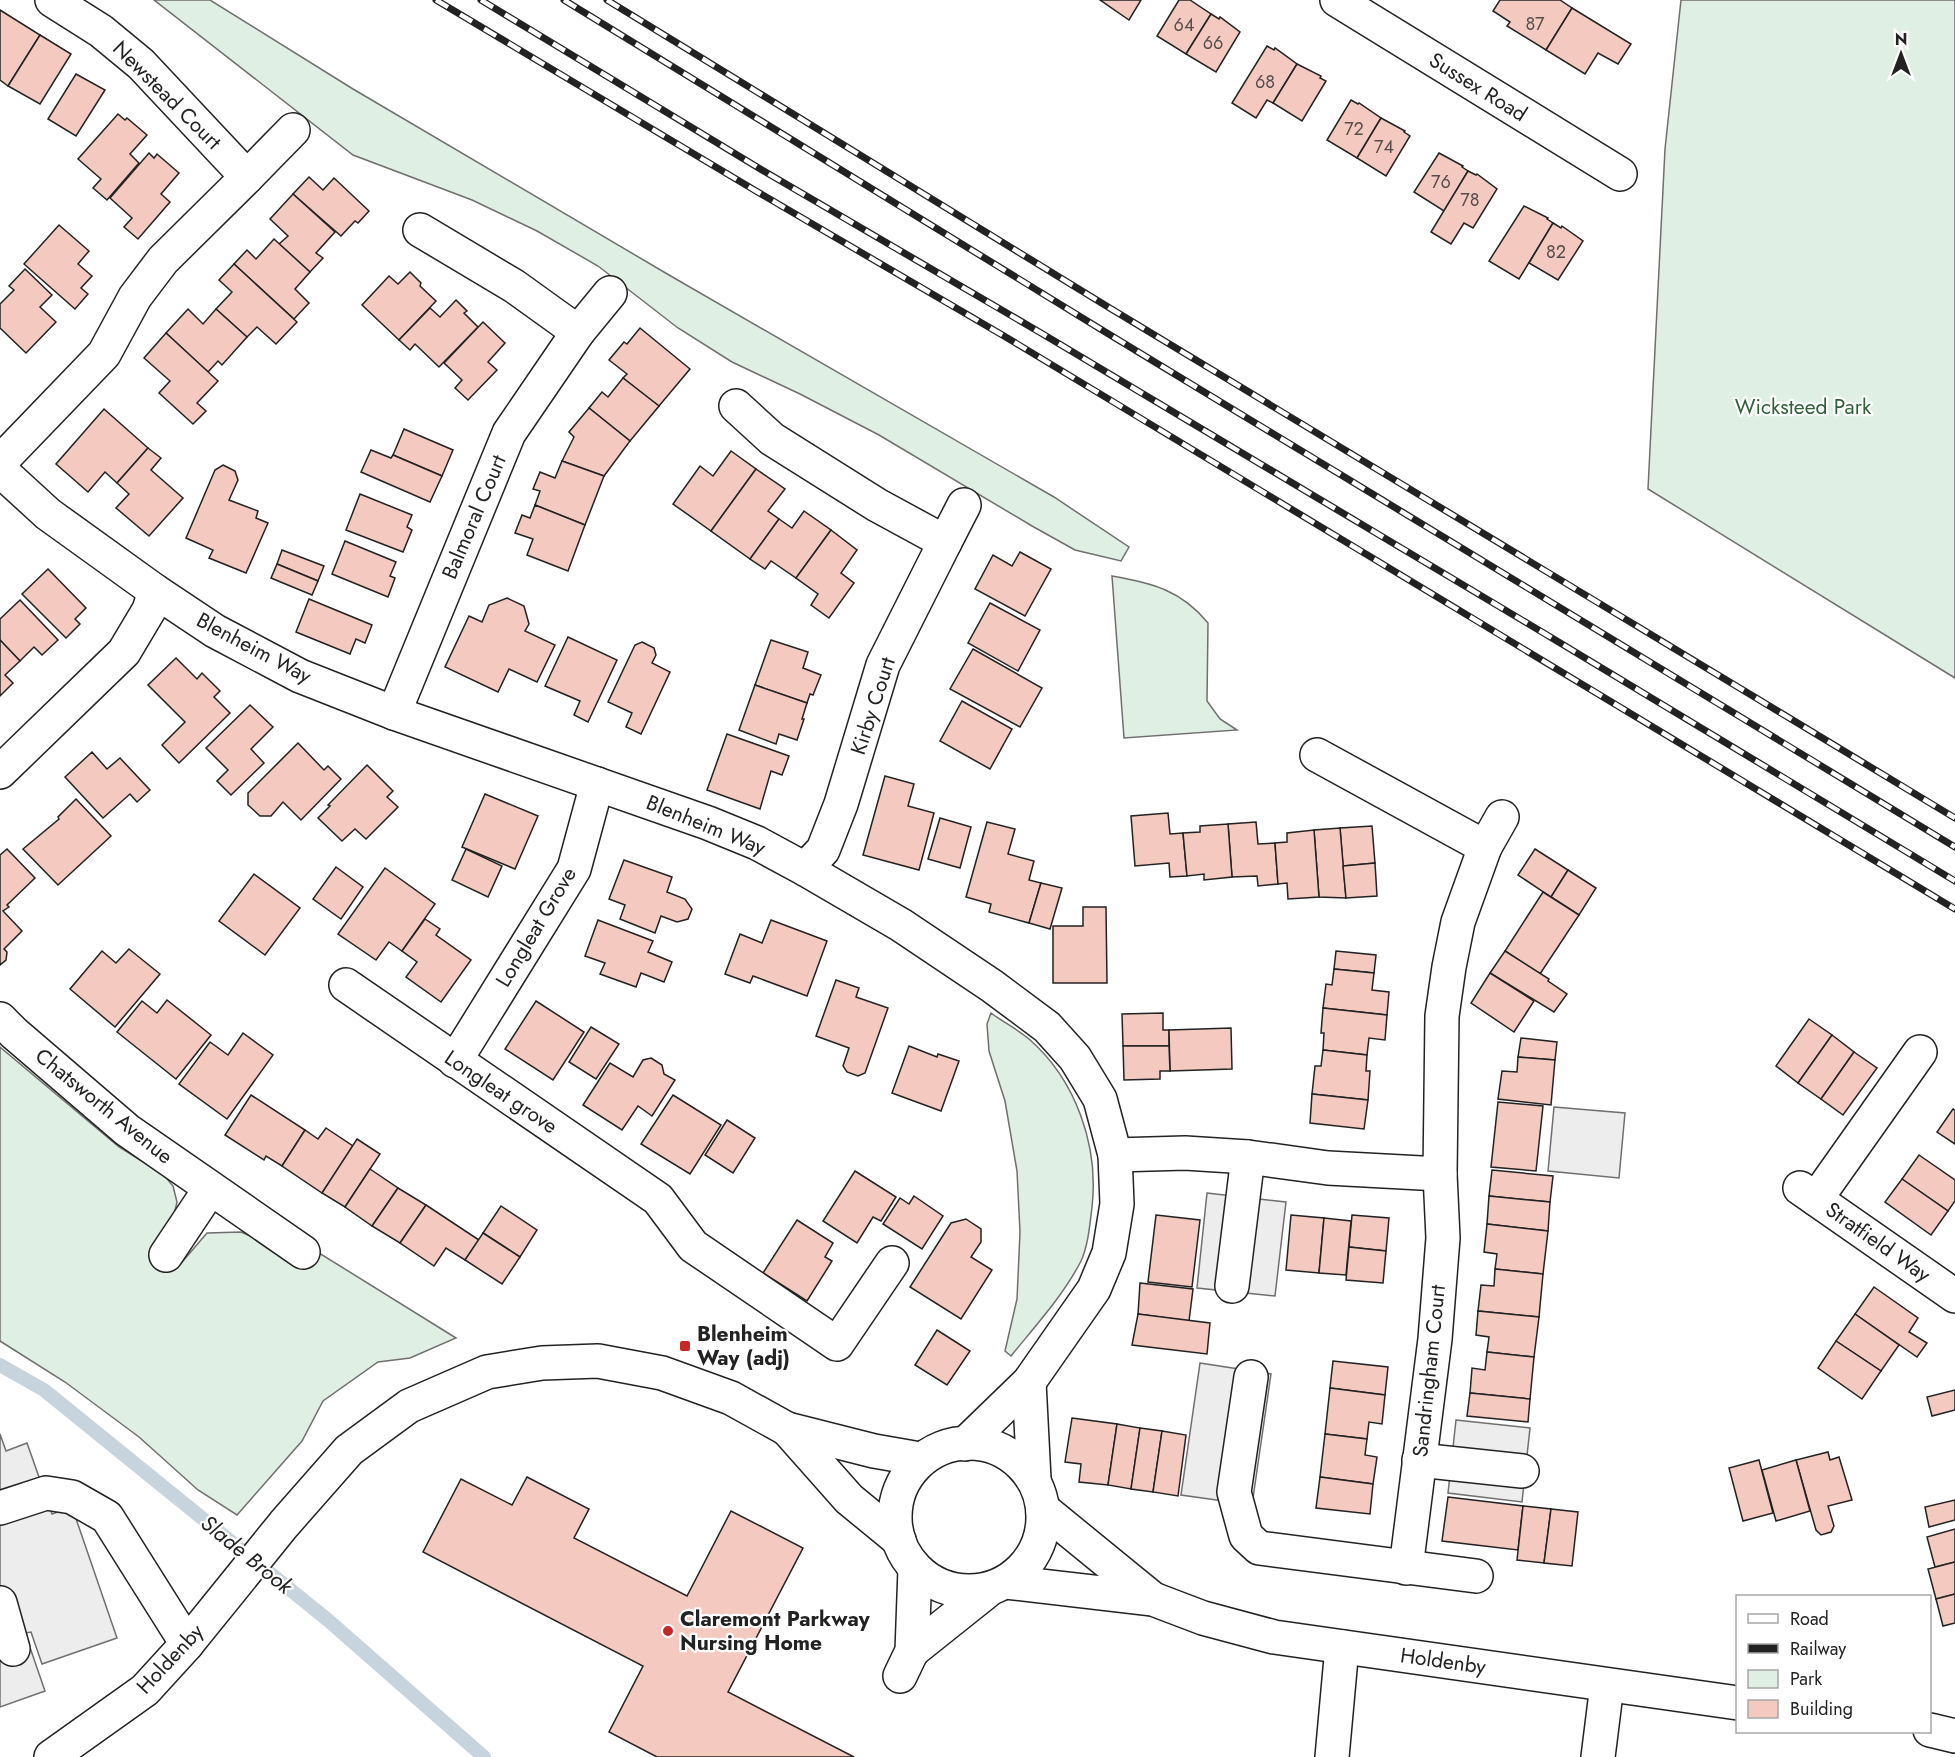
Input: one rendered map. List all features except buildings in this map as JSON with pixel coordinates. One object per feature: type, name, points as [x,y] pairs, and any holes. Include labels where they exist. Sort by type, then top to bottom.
[{"type":"street","name":"Newstead Court","points":[[52,0],[101,31],[141,64],[247,177]]},
{"type":"street","name":"Sussex Road","points":[[1344,2],[1620,174]]},
{"type":"street","points":[[0,462],[104,354],[135,297],[163,260],[293,130]]},
{"type":"street","points":[[420,230],[514,286],[578,332]]},
{"type":"street","name":"Balmoral Court","points":[[394,713],[509,433],[578,332],[610,293]]},
{"type":"street","points":[[736,406],[772,439],[877,505],[945,542]]},
{"type":"street","name":"Blenheim Way","points":[[0,470],[48,513],[155,591],[215,631],[300,676],[394,713],[757,843],[901,925],[992,986],[1047,1027],[1075,1058],[1100,1099],[1115,1155],[1117,1204],[1109,1253],[1095,1289],[1029,1382],[965,1444]]},
{"type":"street","name":"Kirby Court","points":[[805,869],[823,850],[841,804],[883,665],[964,506]]},
{"type":"street","points":[[0,772],[124,652],[149,610],[155,591]]},
{"type":"street","points":[[1317,755],[1485,847]]},
{"type":"street","name":"Longleat Grove","points":[[455,1061],[574,869],[597,784]]},
{"type":"street","name":"Sandringham Court","points":[[1406,1568],[1435,1339],[1443,1238],[1440,1174],[1442,1016],[1458,922],[1485,847],[1502,817]]},
{"type":"street","name":"Longleat grove","points":[[346,986],[658,1199],[693,1246],[837,1344],[892,1263]]},
{"type":"street","name":"Chatsworth Avenue","points":[[0,1019],[127,1130],[303,1252]]},
{"type":"street","name":"Stratfield Way","points":[[1920,1052],[1808,1194],[1955,1296]]},
{"type":"street","points":[[1115,1155],[1185,1153],[1328,1168],[1440,1174]]},
{"type":"street","points":[[1232,1286],[1248,1158]]},
{"type":"street","points":[[166,1255],[210,1189]]},
{"type":"street","name":"Holdenby","points":[[51,1757],[145,1690],[187,1644],[284,1524],[349,1450],[409,1406],[487,1372],[542,1363],[598,1361],[662,1373],[730,1398],[787,1430]]},
{"type":"street","points":[[1251,1377],[1233,1492],[1246,1536],[1259,1548],[1476,1576]]},
{"type":"street","points":[[1029,1382],[1039,1495]]},
{"type":"street","points":[[787,1430],[874,1451],[920,1459]]},
{"type":"street","points":[[787,1430],[849,1499],[899,1540]]},
{"type":"street","points":[[915,1569],[906,1663],[998,1585],[1022,1571],[1037,1545],[1045,1515],[1026,1467],[1000,1451],[974,1443],[947,1445],[920,1459],[904,1482],[894,1512],[899,1540],[915,1569],[945,1587],[971,1593],[998,1585]]},
{"type":"street","points":[[1419,1460],[1522,1471]]},
{"type":"street","points":[[0,1508],[46,1493],[72,1497],[107,1517],[187,1644]]},
{"type":"street","name":"Holdenby","points":[[1039,1495],[1153,1599]]},
{"type":"street","name":"Holdenby","points":[[998,1585],[1153,1599],[1203,1618],[1274,1637],[1736,1703]]},
{"type":"street","points":[[0,1603],[13,1648]]},
{"type":"street","points":[[1332,1757],[1342,1647]]},
{"type":"street","points":[[1598,1757],[1607,1684]]},
{"type":"street","points":[[1931,1731],[1955,1736]]},
{"type":"street","points":[[1925,1757],[1929,1733]]},
{"type":"green space","points":[[154,0],[210,0],[353,89],[1054,497],[1129,547],[1121,561],[1075,550],[879,435],[732,362],[678,328],[598,266],[537,231],[472,200],[353,155]]},
{"type":"green space","name":"Wicksteed Park","points":[[1681,0],[1955,0],[1955,678],[1648,489],[1665,149]]},
{"type":"green space","points":[[1112,576],[1153,585],[1176,595],[1208,623],[1207,701],[1220,719],[1237,730],[1124,738]]},
{"type":"green space","points":[[991,1013],[1029,1039],[1060,1074],[1081,1116],[1092,1161],[1092,1207],[1081,1261],[1058,1298],[1011,1356],[1005,1351],[1017,1299],[1020,1232],[1017,1171],[1005,1101],[989,1051],[987,1024]]},
{"type":"green space","points":[[0,1047],[119,1147],[163,1174],[173,1186],[177,1202],[173,1219],[151,1249],[177,1268],[207,1233],[241,1232],[267,1243],[303,1243],[456,1338],[410,1358],[378,1362],[323,1401],[302,1441],[237,1515],[198,1490],[139,1437],[65,1382],[0,1341]]},
{"type":"shaded area","points":[[1554,1107],[1625,1113],[1619,1178],[1548,1171]]},
{"type":"shaded area","points":[[1207,1193],[1286,1202],[1275,1296],[1197,1288]]},
{"type":"shaded area","points":[[1200,1363],[1271,1374],[1252,1505],[1181,1495]]},
{"type":"shaded area","points":[[1456,1420],[1530,1428],[1522,1502],[1448,1493]]},
{"type":"shaded area","points":[[0,1434],[6,1451],[27,1443],[52,1514],[72,1507],[117,1638],[42,1664],[31,1632],[25,1633],[45,1691],[0,1707]]},
{"type":"waterway","name":"Slade Brook","points":[[0,1365],[44,1390],[329,1621],[484,1757]]},
{"type":"railway","points":[[436,0],[1004,336],[1955,909]]},
{"type":"railway","points":[[481,0],[762,170],[1041,333],[1547,635],[1955,881]]},
{"type":"railway","points":[[564,0],[1102,330],[1955,847]]},
{"type":"railway","points":[[607,0],[1113,310],[1955,818]]},
{"type":"place","name":"Blenheim Way (adj)","points":[[685,1346]]},
{"type":"place","name":"Claremont Parkway Nursing Home","points":[[668,1631]]}]
